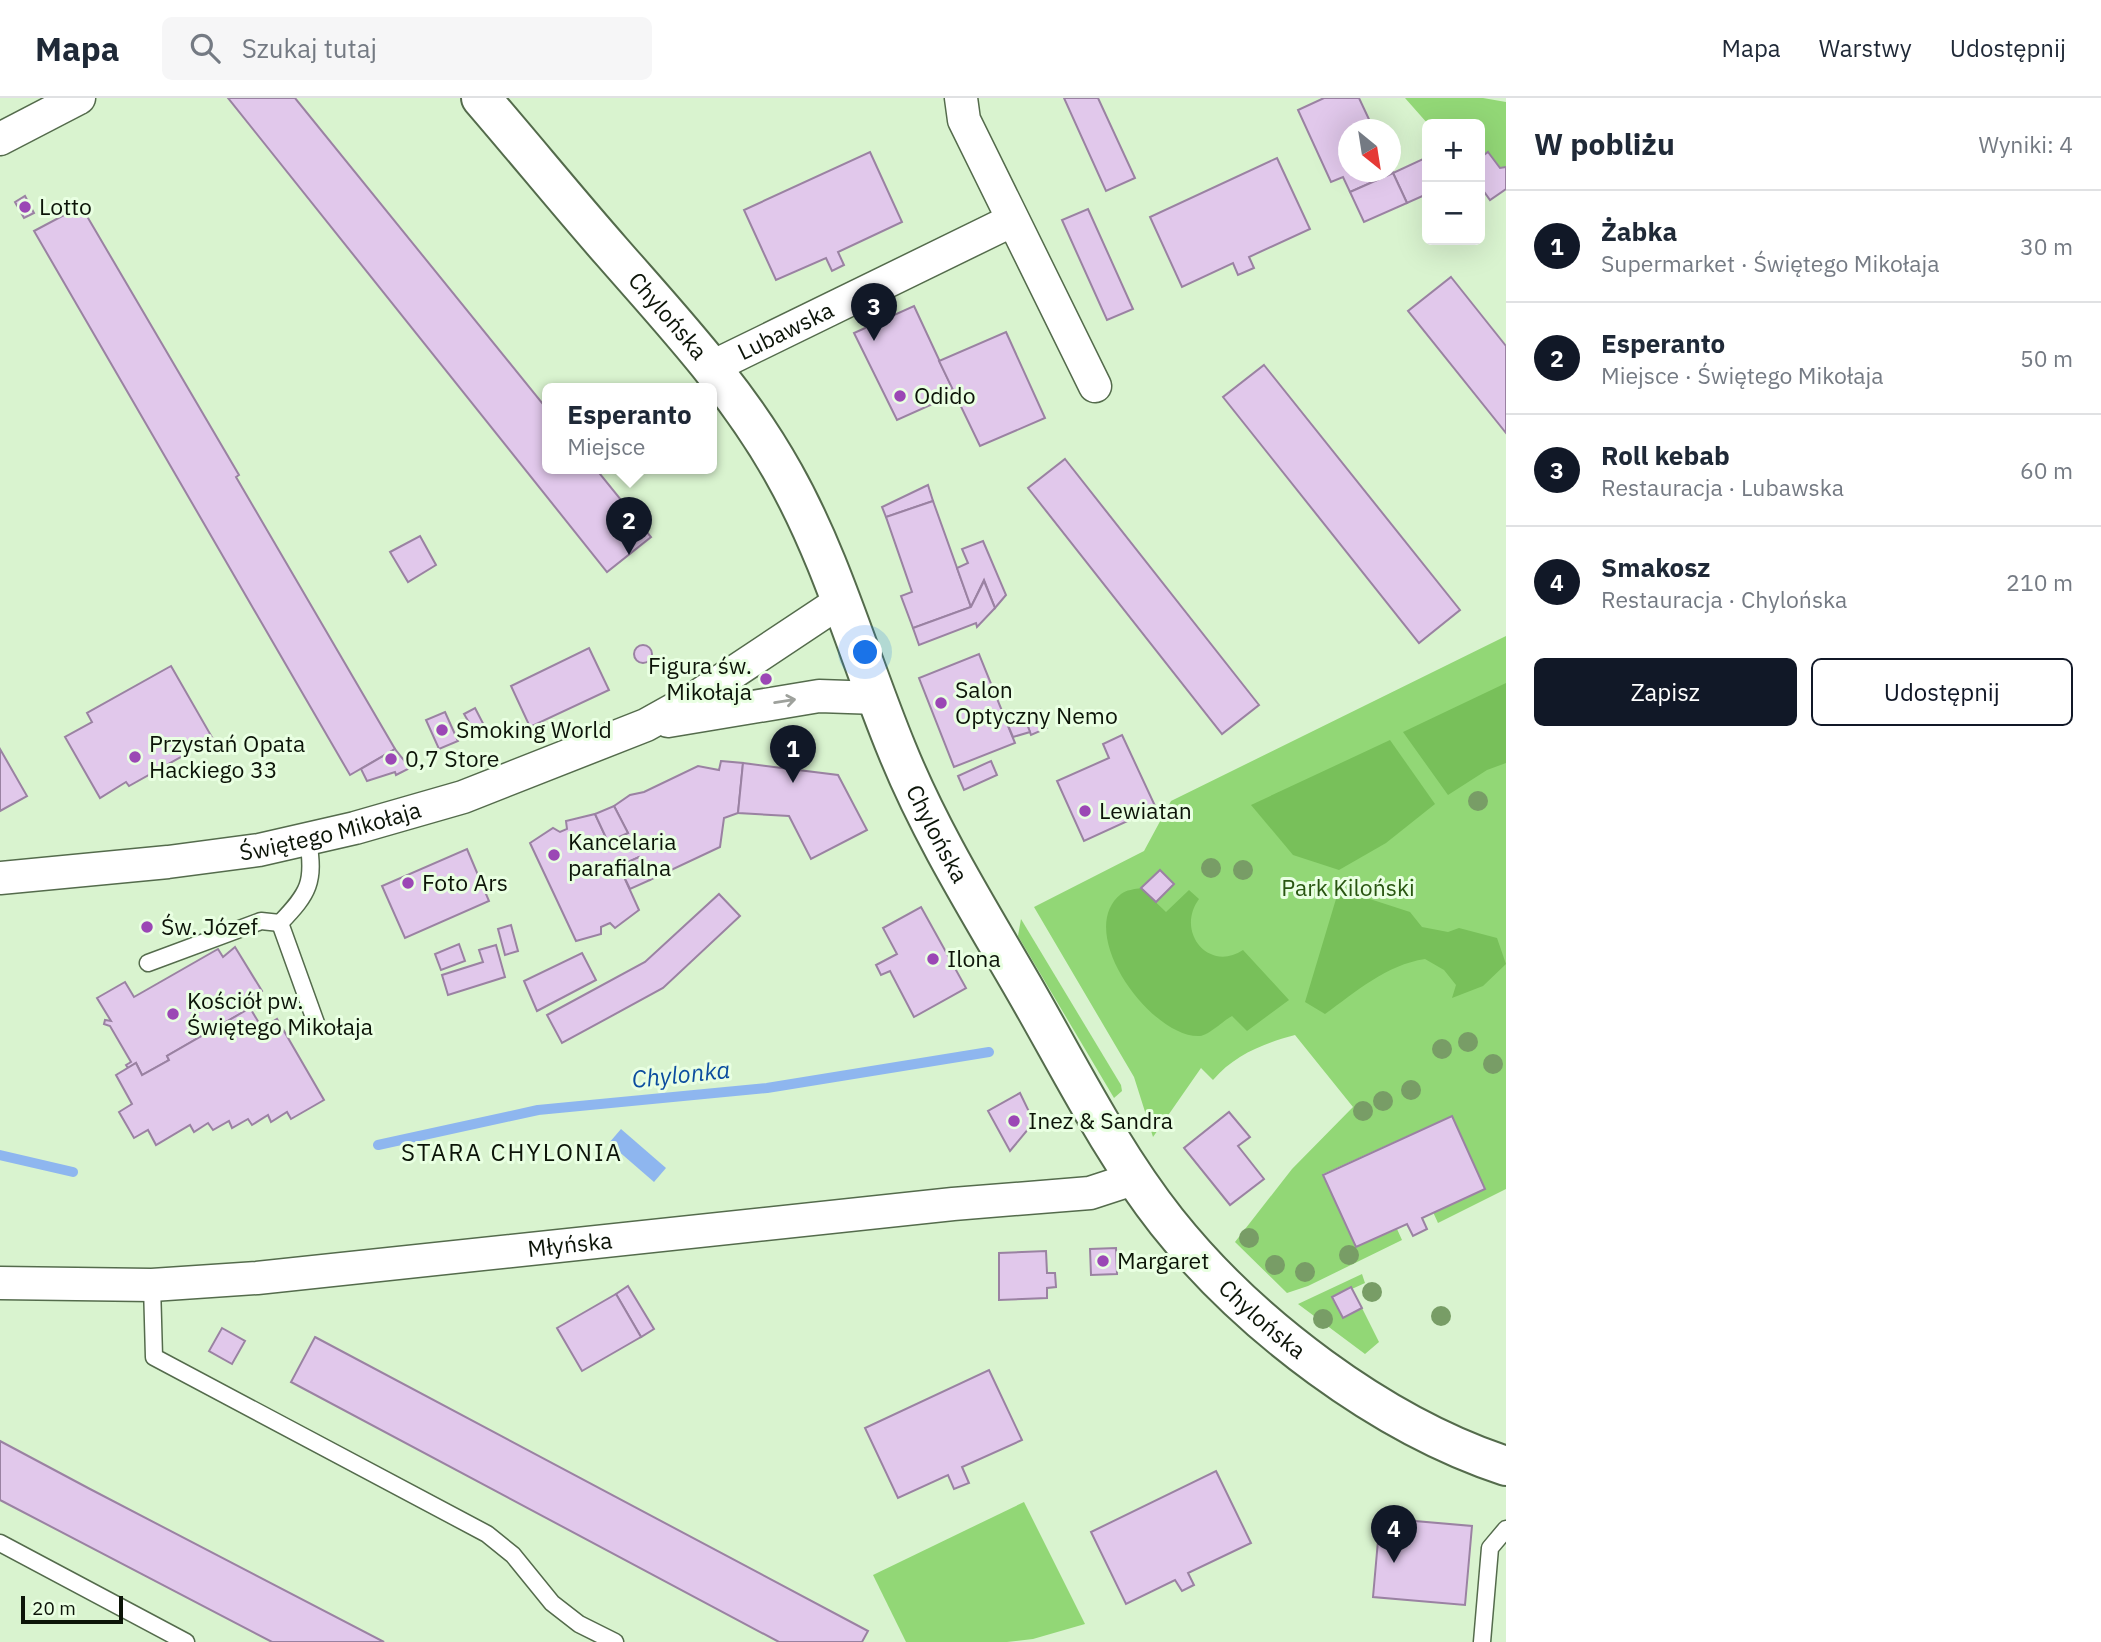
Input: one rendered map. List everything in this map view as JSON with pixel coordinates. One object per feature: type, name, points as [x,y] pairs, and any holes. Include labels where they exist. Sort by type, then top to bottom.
[{"type":"street","points":[[0,139],[79,98]]},
{"type":"street","name":"Chylońska","points":[[481,98],[712,367],[752,419],[806,514],[896,749],[930,823],[1136,1178],[1167,1222],[1209,1270],[1255,1315],[1298,1349],[1361,1394],[1411,1423],[1506,1466]]},
{"type":"street","points":[[961,98],[964,120],[1011,221],[1095,386]]},
{"type":"street","name":"Lubawska","points":[[712,367],[1011,221]]},
{"type":"street","name":"Świętego Mikołaja","points":[[0,878],[168,862],[309,840],[463,797],[646,725],[698,695],[841,601]]},
{"type":"street","name":"Świętego Mikołaja","points":[[646,725],[819,696],[878,698]]},
{"type":"street","name":"Młyńska","points":[[0,1283],[152,1285],[257,1278],[953,1204],[1090,1193],[1136,1178]]},
{"type":"lane","points":[[280,923],[308,891],[312,874],[309,840]]},
{"type":"lane","points":[[148,963],[261,921],[280,923]]},
{"type":"lane","points":[[280,923],[316,1023]]},
{"type":"lane","points":[[152,1285],[154,1357],[487,1535],[513,1555],[552,1603],[579,1624],[615,1642]]},
{"type":"lane","points":[[1482,1642],[1490,1548],[1506,1529]]},
{"type":"lane","points":[[0,1543],[186,1642]]},
{"type":"green space","points":[[1405,98],[1483,98],[1506,102],[1506,167],[1500,168],[1488,152],[1485,154],[1485,119],[1424,119]]},
{"type":"green space","name":"Park Kiloński","points":[[1506,636],[1506,1189],[1438,1223],[1433,1212],[1485,1188],[1452,1116],[1323,1174],[1356,1247],[1397,1229],[1402,1240],[1308,1286],[1287,1293],[1235,1242],[1292,1169],[1353,1107],[1295,1035],[1250,1051],[1221,1071],[1213,1080],[1201,1068],[1153,1137],[1134,1077],[1034,907],[1144,851],[1171,801]]},
{"type":"green space","points":[[1506,683],[1506,763],[1487,770],[1448,795],[1403,732]]},
{"type":"green space","points":[[1390,740],[1435,804],[1386,843],[1339,870],[1293,855],[1251,805]]},
{"type":"green space","points":[[1141,888],[1166,912],[1189,890],[1199,899],[1191,924],[1193,936],[1199,946],[1218,956],[1230,956],[1243,950],[1289,1000],[1247,1031],[1232,1016],[1212,1031],[1200,1036],[1181,1032],[1161,1020],[1141,1002],[1124,980],[1112,956],[1106,933],[1109,911],[1121,894]]},
{"type":"green space","points":[[1339,889],[1410,912],[1422,927],[1448,932],[1459,928],[1497,938],[1506,964],[1483,986],[1452,998],[1456,985],[1444,970],[1425,959],[1411,962],[1372,980],[1325,1014],[1305,1002]]},
{"type":"green space","points":[[1021,919],[1121,1085],[1122,1091],[1114,1098],[1018,936]]},
{"type":"green space","points":[[1362,1274],[1365,1283],[1332,1298],[1343,1318],[1362,1308],[1379,1342],[1365,1354],[1298,1304]]},
{"type":"green space","points":[[1024,1502],[1085,1624],[1033,1639],[1007,1642],[906,1642],[873,1575]]},
{"type":"water","points":[[621,1129],[666,1168],[654,1182],[609,1143]]},
{"type":"building","points":[[228,98],[295,98],[542,403],[542,474],[600,474],[651,537],[607,572]]},
{"type":"building","points":[[1064,98],[1098,98],[1135,178],[1106,191]]},
{"type":"building","points":[[1324,98],[1359,98],[1369,119],[1338,119],[1338,179],[1331,182],[1298,110]]},
{"type":"building","points":[[870,152],[902,222],[838,252],[844,265],[832,271],[826,258],[776,280],[744,210]]},
{"type":"building","points":[[1488,152],[1500,168],[1506,167],[1506,189],[1490,200],[1485,193],[1485,154]]},
{"type":"building","points":[[1277,158],[1310,229],[1249,257],[1254,268],[1238,275],[1233,263],[1182,287],[1150,217]]},
{"type":"building","points":[[1422,159],[1422,196],[1407,203],[1397,182],[1401,182],[1401,169]]},
{"type":"building","points":[[1345,182],[1373,182],[1350,192]]},
{"type":"building","points":[[1373,182],[1397,182],[1407,203],[1364,222],[1350,192]]},
{"type":"building","name":"Lotto","points":[[25,196],[34,213],[24,218],[15,202]]},
{"type":"building","points":[[81,206],[239,475],[236,477],[395,749],[350,775],[34,231]]},
{"type":"building","points":[[1088,209],[1133,309],[1107,320],[1062,220]]},
{"type":"building","points":[[1451,277],[1506,346],[1506,433],[1408,311]]},
{"type":"building","points":[[914,306],[955,394],[897,420],[854,333]]},
{"type":"building","points":[[1006,332],[1045,418],[980,446],[939,361]]},
{"type":"building","points":[[1264,365],[1460,610],[1419,643],[1223,397]]},
{"type":"building","points":[[1065,459],[1259,705],[1222,734],[1028,488]]},
{"type":"building","points":[[928,485],[933,501],[886,517],[882,507]]},
{"type":"building","points":[[933,501],[971,607],[913,628],[901,596],[912,592],[886,517]]},
{"type":"building","points":[[420,536],[436,565],[408,582],[390,552]]},
{"type":"building","points":[[983,541],[1006,595],[995,608],[984,580],[971,607],[957,568],[968,563],[962,549]]},
{"type":"building","points":[[984,581],[995,608],[977,627],[976,623],[919,645],[913,628],[971,607]]},
{"type":"building","points":[[643,645],[649,648],[652,654],[649,660],[643,663],[637,660],[634,654],[637,648]]},
{"type":"building","points":[[589,648],[609,690],[530,727],[511,686]]},
{"type":"building","points":[[979,654],[1015,743],[954,767],[919,678]]},
{"type":"building","points":[[171,666],[213,739],[129,786],[126,782],[100,798],[65,737],[92,722],[87,713]]},
{"type":"building","points":[[475,708],[488,733],[478,738],[464,714]]},
{"type":"building","points":[[1040,710],[1047,728],[1031,735],[1024,716]]},
{"type":"building","name":"Smoking World","points":[[445,712],[458,741],[439,749],[426,720]]},
{"type":"building","points":[[1020,717],[1025,719],[1030,732],[1013,737],[1007,723]]},
{"type":"building","points":[[1122,735],[1156,808],[1084,841],[1057,781],[1109,758],[1103,744]]},
{"type":"building","points":[[0,749],[27,796],[0,811]]},
{"type":"building","name":"0,7 Store","points":[[395,749],[410,768],[396,775],[395,772],[367,781],[361,769]]},
{"type":"building","points":[[721,761],[743,763],[738,813],[724,818],[720,847],[650,880],[639,857],[619,866],[639,910],[615,928],[610,923],[601,927],[601,934],[576,941],[530,843],[553,828],[560,832],[567,829],[566,821],[595,814],[608,842],[628,833],[614,806],[630,795],[644,792],[698,766],[719,770]]},
{"type":"building","points":[[991,761],[997,775],[964,790],[958,776]]},
{"type":"building","points":[[743,763],[838,775],[867,830],[811,859],[789,816],[738,813]]},
{"type":"building","points":[[614,806],[628,833],[608,842],[595,814]]},
{"type":"building","points":[[467,849],[489,901],[405,938],[382,886]]},
{"type":"building","points":[[639,857],[650,880],[630,889],[619,866]]},
{"type":"building","points":[[1160,870],[1174,884],[1156,902],[1141,888]]},
{"type":"building","points":[[719,894],[740,916],[663,988],[562,1043],[547,1015],[645,962]]},
{"type":"building","points":[[921,907],[966,988],[914,1017],[890,971],[881,975],[876,965],[897,954],[883,928]]},
{"type":"building","points":[[511,925],[518,951],[505,955],[498,929]]},
{"type":"building","points":[[459,944],[465,961],[441,970],[435,954]]},
{"type":"building","points":[[496,945],[505,977],[448,995],[442,975],[483,962],[479,950]]},
{"type":"building","name":"Kościół pw. Świętego Mikołaja","points":[[235,947],[262,991],[247,1000],[252,1007],[167,1056],[169,1060],[142,1075],[136,1063],[128,1068],[126,1065],[131,1062],[110,1026],[104,1024],[105,1020],[111,1021],[97,998],[125,982],[134,997],[218,949],[223,957]]},
{"type":"building","points":[[582,953],[596,980],[537,1011],[524,981]]},
{"type":"building","name":"Kościół pw. Świętego Mikołaja","points":[[250,1008],[262,1028],[277,1019],[324,1100],[291,1119],[287,1112],[271,1122],[268,1115],[252,1125],[248,1119],[232,1128],[229,1121],[213,1130],[208,1123],[194,1132],[190,1125],[156,1145],[148,1130],[134,1138],[119,1112],[132,1104],[116,1075],[136,1063],[142,1075],[169,1060],[167,1056]]},
{"type":"building","name":"Inez & Sandra","points":[[1020,1093],[1034,1122],[1010,1151],[988,1111]]},
{"type":"building","points":[[1229,1112],[1250,1137],[1238,1146],[1264,1179],[1230,1205],[1184,1148]]},
{"type":"building","points":[[1452,1116],[1485,1189],[1422,1218],[1427,1229],[1413,1236],[1407,1224],[1356,1247],[1323,1175]]},
{"type":"building","name":"Margaret","points":[[1116,1248],[1117,1274],[1091,1275],[1090,1249]]},
{"type":"building","points":[[1046,1251],[1047,1273],[1055,1273],[1056,1287],[1047,1288],[1047,1298],[999,1300],[999,1253]]},
{"type":"building","points":[[628,1286],[654,1329],[641,1337],[616,1294]]},
{"type":"building","points":[[1351,1287],[1362,1308],[1343,1318],[1332,1297]]},
{"type":"building","points":[[616,1294],[641,1337],[582,1371],[557,1328]]},
{"type":"building","points":[[222,1328],[245,1341],[232,1364],[209,1351]]},
{"type":"building","points":[[315,1337],[868,1631],[862,1642],[779,1642],[291,1382]]},
{"type":"building","points":[[989,1370],[1022,1440],[962,1467],[969,1483],[954,1489],[948,1475],[898,1498],[865,1428]]},
{"type":"building","points":[[0,1441],[384,1642],[272,1642],[0,1500]]},
{"type":"building","points":[[1216,1471],[1251,1543],[1188,1573],[1194,1585],[1182,1591],[1175,1580],[1126,1604],[1091,1532]]},
{"type":"building","points":[[1380,1518],[1472,1526],[1465,1605],[1373,1597]]},
{"type":"waterway","name":"Chylonka","points":[[378,1145],[538,1110],[767,1088],[989,1052]]},
{"type":"waterway","name":"Chylonka","points":[[0,1155],[73,1172]]},
{"type":"place","name":"Lotto","points":[[25,207]]},
{"type":"place","name":"Roll kebab","points":[[874,341]]},
{"type":"place","name":"Odido","points":[[900,396]]},
{"type":"place","name":"Esperanto","points":[[629,555]]},
{"type":"place","name":"Figura św. Mikołaja","points":[[766,679]]},
{"type":"place","name":"Salon Optyczny Nemo","points":[[941,703]]},
{"type":"place","name":"Smoking World","points":[[442,730]]},
{"type":"place","name":"Przystań Opata Hackiego 33","points":[[135,757]]},
{"type":"place","name":"0,7 Store","points":[[391,759]]},
{"type":"place","name":"Żabka","points":[[793,783]]},
{"type":"place","name":"Lewiatan","points":[[1085,811]]},
{"type":"place","name":"Kancelaria parafialna","points":[[554,855]]},
{"type":"place","name":"Foto Ars","points":[[408,883]]},
{"type":"place","name":"Św. Józef","points":[[147,927]]},
{"type":"place","name":"Ilona","points":[[933,959]]},
{"type":"place","name":"Kościół pw. Świętego Mikołaja","points":[[173,1014]]},
{"type":"place","name":"Inez & Sandra","points":[[1014,1121]]},
{"type":"place","name":"Margaret","points":[[1103,1261]]},
{"type":"place","name":"Smakosz","points":[[1394,1563]]},
{"type":"district","name":"STARA CHYLONIA","points":[[512,1153]]}]
